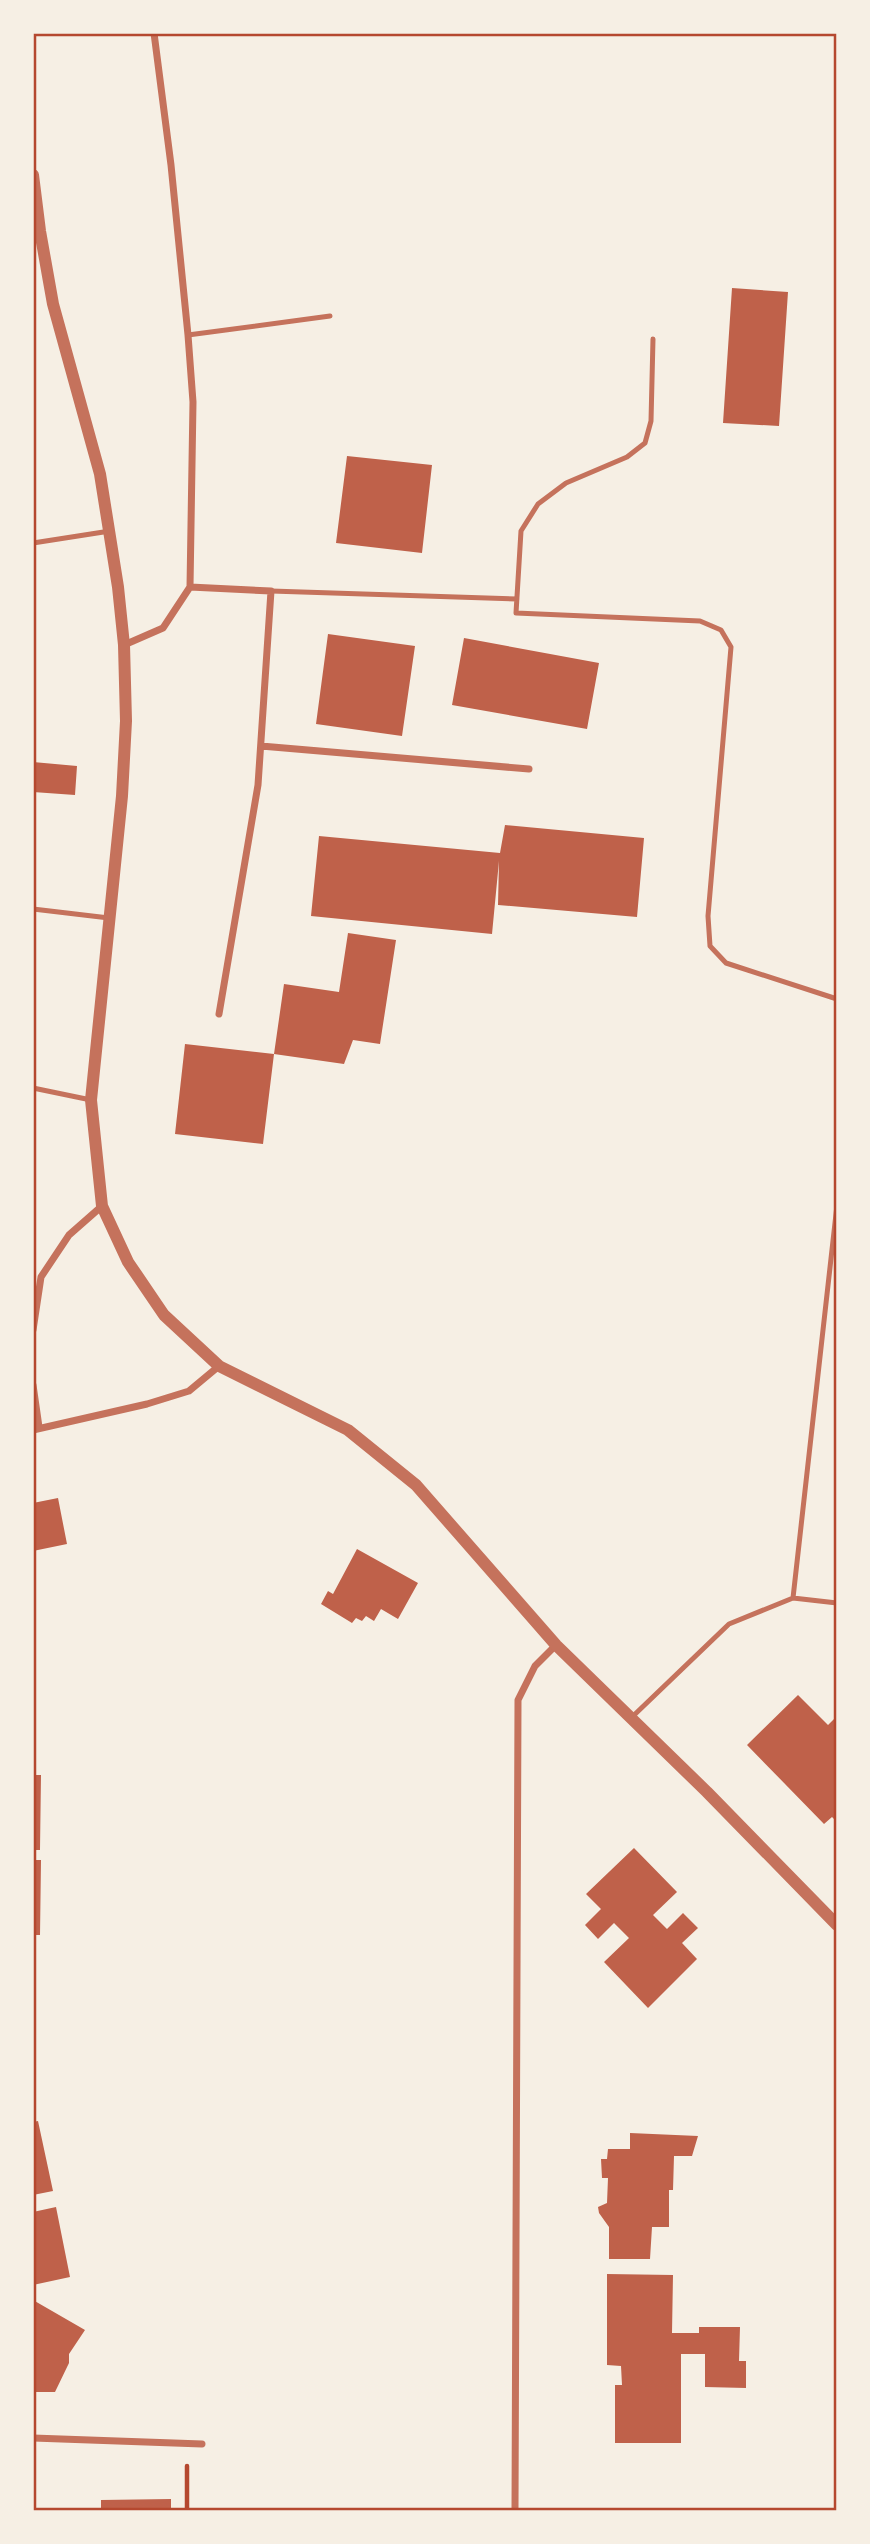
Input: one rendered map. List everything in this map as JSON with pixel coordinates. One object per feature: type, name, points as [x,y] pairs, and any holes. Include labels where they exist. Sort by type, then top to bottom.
[{"type":"street","points":[[124,645],[163,628],[190,587],[193,402],[171,165],[154,33]]},
{"type":"street","points":[[33,175],[53,304],[100,474],[124,645],[124,759],[91,1100],[102,1206],[128,1262],[164,1315],[219,1366],[348,1430],[416,1485],[556,1645],[707,1792],[837,1925]]},
{"type":"street","points":[[190,587],[271,591],[258,785],[219,1014]]},
{"type":"street","points":[[261,746],[528,769]]},
{"type":"street","points":[[33,1330],[37,1275],[69,1235],[102,1206]]},
{"type":"street","points":[[33,1385],[36,1429],[147,1404],[189,1391],[219,1366]]},
{"type":"street","points":[[515,2511],[518,1700],[535,1665],[556,1645]]},
{"type":"street","points":[[33,2438],[202,2444]]},
{"type":"lane","points":[[188,335],[330,316]]},
{"type":"lane","points":[[653,339],[651,421],[645,443],[626,457],[566,483],[538,504],[521,531],[516,613],[700,621],[721,630],[731,647],[708,916],[709,946],[726,963],[837,999]]},
{"type":"lane","points":[[33,543],[110,531]]},
{"type":"lane","points":[[271,591],[517,598]]},
{"type":"lane","points":[[33,909],[109,918]]},
{"type":"lane","points":[[33,1088],[91,1100]]},
{"type":"lane","points":[[793,1598],[837,1205]]},
{"type":"lane","points":[[630,1718],[729,1624],[793,1598],[837,1603]]},
{"type":"path","points":[[187,2444],[187,2511]]},
{"type":"building","points":[[732,288],[788,292],[779,426],[723,423]]},
{"type":"building","points":[[347,456],[432,465],[422,553],[336,543]]},
{"type":"building","points":[[328,634],[415,646],[402,736],[316,724]]},
{"type":"building","points":[[464,638],[599,663],[587,729],[452,705]]},
{"type":"building","points":[[33,762],[77,766],[75,795],[33,792]]},
{"type":"building","points":[[505,825],[644,838],[637,917],[498,905],[499,861],[492,934],[311,916],[319,836],[500,853]]},
{"type":"building","points":[[348,933],[396,940],[380,1044],[353,1040],[344,1064],[274,1054],[284,984],[339,992]]},
{"type":"building","points":[[185,1044],[274,1054],[263,1144],[175,1134]]},
{"type":"building","points":[[58,1498],[67,1544],[33,1551],[33,1503]]},
{"type":"building","points":[[357,1549],[418,1583],[398,1619],[381,1609],[374,1621],[366,1616],[362,1621],[356,1618],[352,1623],[321,1604],[328,1591],[333,1594]]},
{"type":"building","points":[[798,1695],[828,1725],[837,1716],[837,1822],[832,1817],[824,1824],[747,1745]]},
{"type":"building","points":[[33,1775],[41,1775],[40,1850],[33,1850]]},
{"type":"building","points":[[634,1848],[677,1892],[653,1915],[667,1929],[683,1913],[698,1928],[682,1943],[697,1959],[648,2008],[604,1962],[629,1938],[614,1923],[598,1939],[585,1925],[601,1909],[586,1894]]},
{"type":"building","points":[[33,1860],[41,1860],[40,1935],[33,1935]]},
{"type":"building","points":[[38,2121],[53,2191],[33,2195],[33,2122]]},
{"type":"building","points":[[630,2133],[698,2136],[692,2156],[674,2156],[673,2190],[669,2190],[669,2227],[652,2227],[650,2259],[609,2259],[609,2227],[598,2207],[607,2203],[608,2178],[602,2178],[601,2159],[607,2159],[608,2149],[630,2149]]},
{"type":"building","points":[[56,2207],[70,2277],[33,2285],[33,2212]]},
{"type":"building","points":[[607,2274],[673,2275],[672,2333],[699,2333],[699,2327],[740,2327],[739,2361],[746,2361],[746,2388],[705,2387],[705,2354],[681,2354],[681,2443],[615,2443],[615,2385],[622,2385],[621,2366],[607,2365]]},
{"type":"building","points":[[33,2300],[85,2330],[69,2354],[69,2363],[55,2392],[36,2392],[33,2395]]},
{"type":"building","points":[[171,2499],[171,2511],[101,2511],[101,2500]]}]
